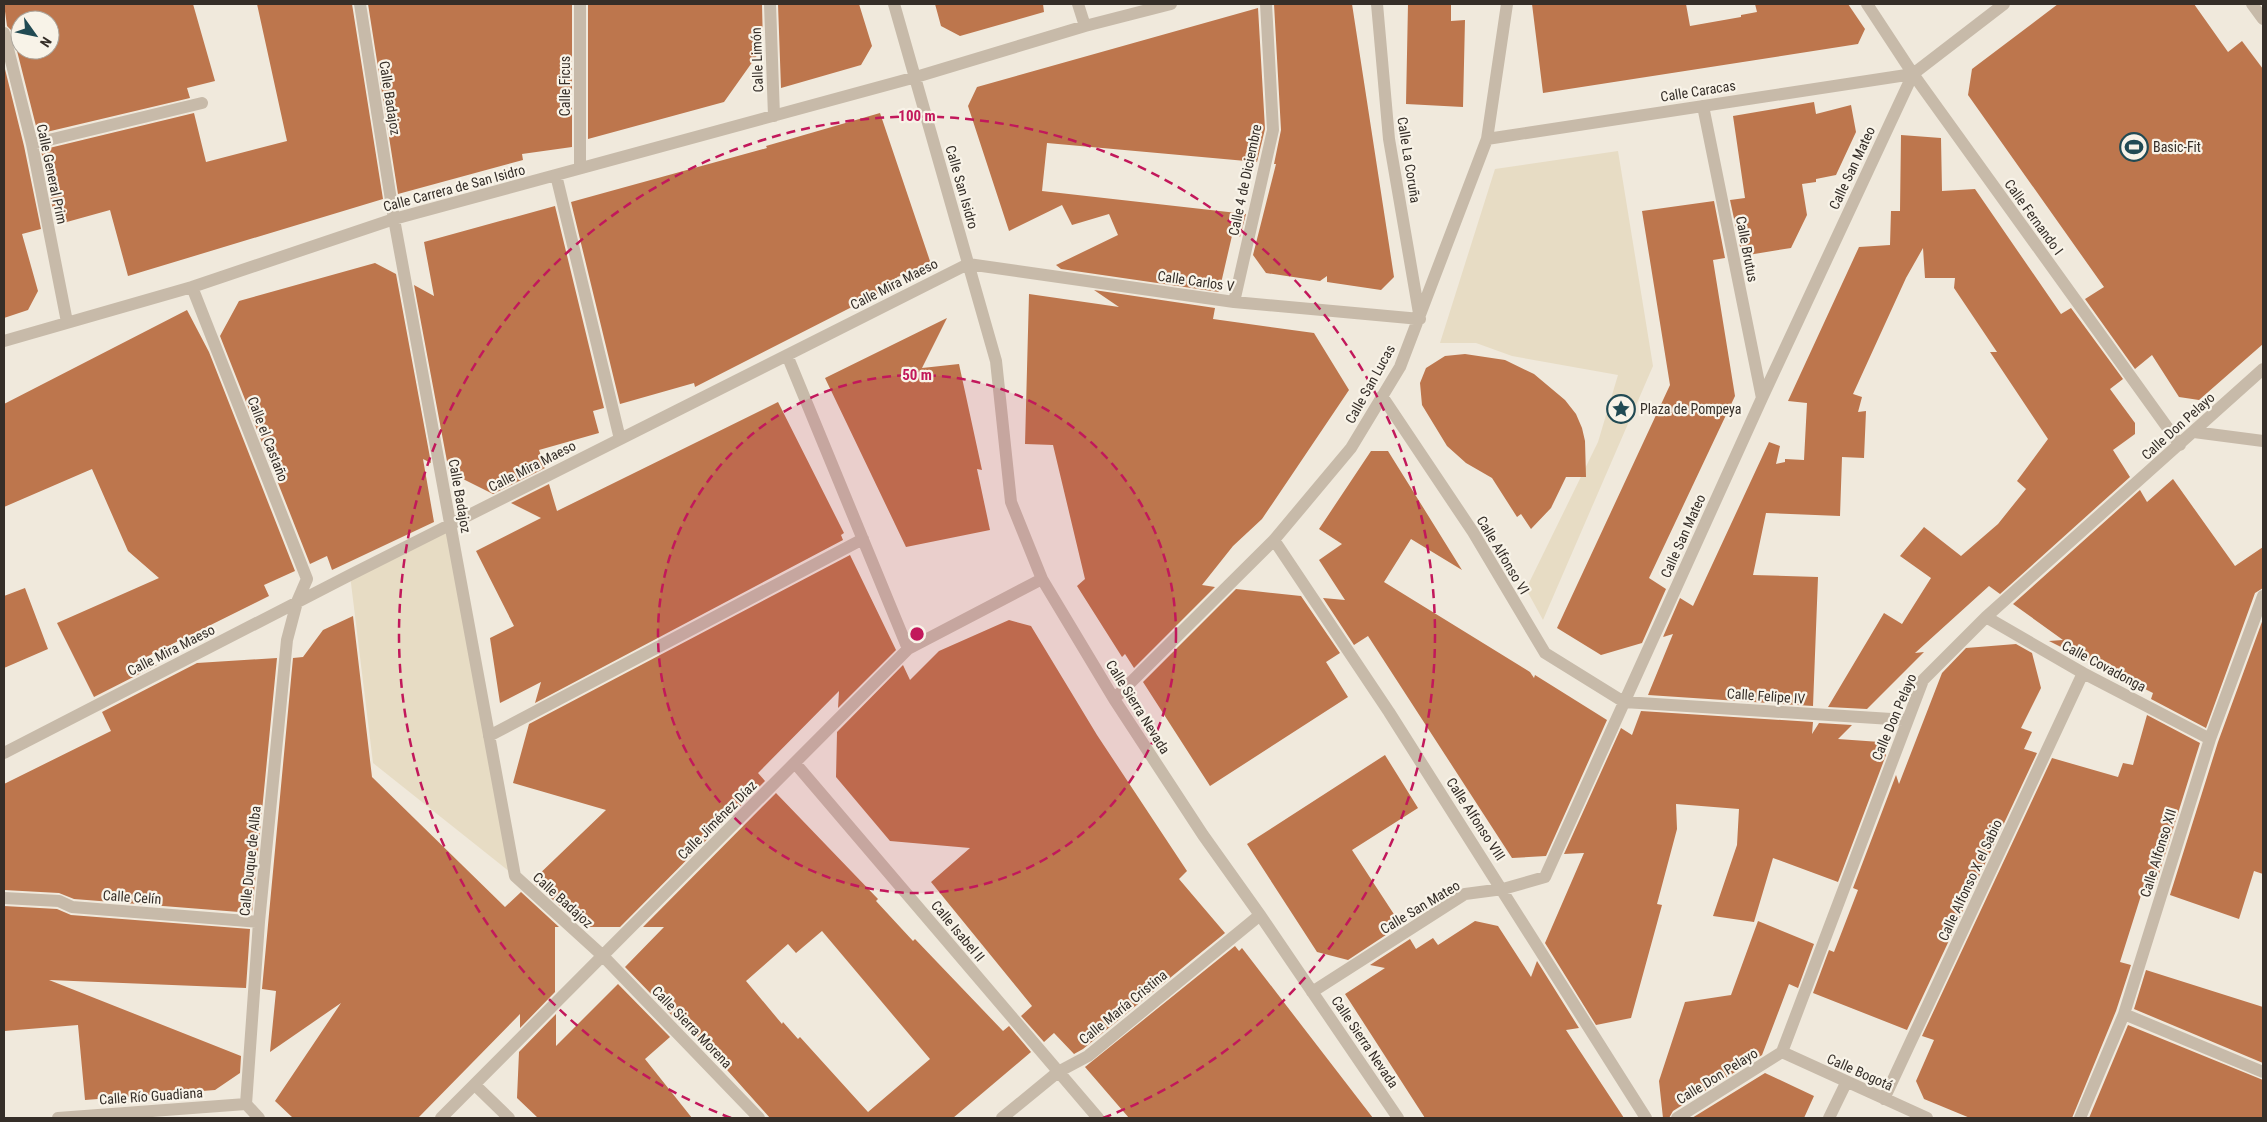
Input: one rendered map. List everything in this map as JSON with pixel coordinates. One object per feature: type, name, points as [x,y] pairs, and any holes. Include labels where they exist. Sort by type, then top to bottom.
[{"type":"street","name":"Calle Badajoz","points":[[360,4],[394,219],[515,876],[603,956]]},
{"type":"street","name":"Calle Ficus","points":[[580,4],[580,168]]},
{"type":"street","name":"Calle Limón","points":[[770,4],[774,116]]},
{"type":"street","name":"Calle San Isidro","points":[[894,4],[968,264]]},
{"type":"street","points":[[1078,4],[1084,26]]},
{"type":"street","name":"Calle Carrera de San Isidro","points":[[4,341],[192,287],[394,219],[916,77],[1084,26],[1171,4]]},
{"type":"street","name":"Calle 4 de Diciembre","points":[[1234,302],[1273,130],[1266,4]]},
{"type":"street","name":"Calle La Coruña","points":[[1377,4],[1389,139],[1420,319]]},
{"type":"street","name":"Calle San Lucas","points":[[1114,699],[1274,540],[1351,448],[1400,367],[1420,319],[1487,139],[1507,4]]},
{"type":"street","name":"Calle Fernando I","points":[[1867,4],[1913,74],[2180,445]]},
{"type":"street","name":"Calle San Mateo","points":[[1312,992],[1465,894],[1503,889],[1546,877],[1762,398],[1913,74],[2004,4]]},
{"type":"street","points":[[2252,4],[2263,19]]},
{"type":"street","name":"Calle General Prim","points":[[4,33],[32,144],[67,322]]},
{"type":"street","name":"Calle Caracas","points":[[1487,139],[1913,74]]},
{"type":"street","points":[[32,144],[202,103]]},
{"type":"street","name":"Calle Brutus","points":[[1703,106],[1762,398]]},
{"type":"street","points":[[556,175],[620,439]]},
{"type":"street","name":"Calle Carlos V","points":[[968,264],[1234,302],[1420,319]]},
{"type":"street","name":"Calle Mira Maeso","points":[[4,754],[450,524],[968,264]]},
{"type":"street","name":"Calle Sierra Nevada","points":[[968,264],[996,361],[1011,502],[1042,579],[1114,699],[1202,835],[1260,915],[1398,1118]]},
{"type":"street","name":"Calle el Castaño","points":[[192,287],[307,579],[297,602]]},
{"type":"street","points":[[787,355],[908,649]]},
{"type":"street","name":"Calle Don Pelayo","points":[[1677,1118],[1782,1052],[1906,720],[1923,680],[1986,617],[2263,369]]},
{"type":"street","name":"Calle Alfonso VI","points":[[1382,396],[1473,532],[1545,653],[1624,702]]},
{"type":"street","points":[[2194,432],[2263,441]]},
{"type":"street","points":[[489,736],[863,539]]},
{"type":"street","name":"Calle Alfonso VIII","points":[[1274,540],[1389,712],[1503,889],[1646,1118]]},
{"type":"street","name":"Calle Jiménez Díaz","points":[[441,1118],[908,649],[1042,579]]},
{"type":"street","name":"Calle Alfonso XII","points":[[2080,1118],[2124,1014],[2210,738],[2263,596]]},
{"type":"street","name":"Calle Duque de Alba","points":[[246,1104],[259,922],[287,640],[297,602]]},
{"type":"street","name":"Calle Covadonga","points":[[1986,617],[2084,673],[2210,738]]},
{"type":"street","name":"Calle Alfonso X el Sabio","points":[[1884,1099],[2084,673]]},
{"type":"street","name":"Calle Felipe IV","points":[[1624,702],[1906,720]]},
{"type":"street","name":"Calle Isabel II","points":[[795,763],[1098,1118]]},
{"type":"street","name":"Calle Celín","points":[[4,898],[59,901],[72,907],[259,922]]},
{"type":"street","name":"Calle María Cristina","points":[[1002,1118],[1058,1072],[1088,1056],[1260,915]]},
{"type":"street","name":"Calle Sierra Morena","points":[[603,956],[758,1118]]},
{"type":"street","points":[[2124,1014],[2263,1072]]},
{"type":"street","name":"Calle Bogotá","points":[[1782,1052],[1846,1083],[1927,1118]]},
{"type":"street","points":[[1829,1118],[1846,1083]]},
{"type":"street","points":[[475,1085],[509,1118]]},
{"type":"street","points":[[246,1104],[259,1118]]},
{"type":"street","name":"Calle Río Guadiana","points":[[58,1118],[246,1104]]},
{"type":"shaded area","name":"Plaza de Pompeya","points":[[1618,151],[1653,366],[1543,620],[1526,589],[1598,442],[1618,375],[1512,356],[1476,343],[1440,343],[1495,169]]},
{"type":"shaded area","points":[[450,524],[515,876],[373,763],[350,575]]},
{"type":"building","points":[[4,4],[193,4],[215,81],[187,88],[190,98],[38,134],[19,60],[60,60],[60,10],[10,10],[10,29],[7,26]]},
{"type":"building","points":[[257,4],[352,4],[383,199],[128,276],[110,210],[56,225],[41,150],[194,113],[206,162],[287,141]]},
{"type":"building","points":[[368,4],[572,4],[572,147],[522,154],[523,160],[398,194]]},
{"type":"building","points":[[588,4],[762,4],[763,47],[724,102],[588,139]]},
{"type":"building","points":[[778,4],[859,4],[872,46],[861,65],[781,88]]},
{"type":"building","points":[[935,4],[1043,4],[1044,12],[960,36],[941,26]]},
{"type":"building","points":[[1274,4],[1352,4],[1394,277],[1381,290],[1327,282],[1327,276],[1320,281],[1266,273],[1253,255],[1276,164],[1274,164],[1281,130]]},
{"type":"building","points":[[1408,4],[1451,4],[1451,21],[1465,20],[1463,107],[1406,104]]},
{"type":"building","points":[[1532,4],[1686,4],[1690,26],[1741,17],[1741,15],[1757,12],[1755,4],[1848,4],[1865,29],[1858,44],[1543,93]]},
{"type":"building","points":[[2058,4],[2194,4],[2228,52],[2242,41],[2263,69],[2263,344],[2199,400],[2179,397],[2152,355],[2135,369],[2085,299],[2104,287],[1968,95],[1972,69]]},
{"type":"building","points":[[1258,8],[1265,129],[1257,162],[1047,143],[1042,191],[1246,214],[1240,237],[1234,227],[1219,292],[1061,269],[1056,265],[1118,235],[1109,214],[1072,225],[1062,205],[1009,231],[968,106],[977,87]]},
{"type":"building","points":[[4,65],[24,146],[41,229],[22,234],[38,291],[28,310],[4,318]]},
{"type":"building","points":[[1814,102],[1816,114],[1851,105],[1856,132],[1836,175],[1816,179],[1816,182],[1802,184],[1807,215],[1791,248],[1742,256],[1730,200],[1745,198],[1733,116]]},
{"type":"building","points":[[880,113],[932,267],[897,277],[899,283],[695,387],[694,383],[620,404],[571,202],[767,148],[766,146]]},
{"type":"building","points":[[1901,135],[1941,138],[1942,191],[1975,189],[2061,314],[2071,308],[2123,379],[2110,389],[2135,423],[2135,434],[2113,450],[2130,477],[2000,594],[1989,586],[1915,653],[1924,652],[1867,709],[1828,707],[1884,613],[1902,624],[1931,578],[1900,556],[1924,527],[1961,556],[1998,524],[2026,489],[2017,481],[2048,439],[1990,352],[1997,352],[1954,288],[1955,278],[1925,278],[1923,248],[1906,278],[1853,394],[1862,397],[1858,412],[1866,411],[1864,458],[1842,457],[1840,516],[1766,513],[1753,575],[1818,577],[1813,706],[1648,695],[1673,634],[1663,637],[1680,598],[1693,606],[1769,442],[1780,446],[1776,464],[1785,462],[1785,459],[1804,460],[1807,403],[1788,401],[1859,247],[1890,245],[1891,211],[1900,211]]},
{"type":"building","points":[[1714,201],[1725,258],[1713,260],[1735,396],[1649,578],[1666,589],[1642,643],[1601,655],[1557,628],[1670,385],[1642,211]]},
{"type":"building","points":[[555,206],[604,408],[593,411],[599,433],[539,450],[545,468],[493,494],[449,472],[414,285],[434,296],[424,242]]},
{"type":"building","points":[[375,263],[396,274],[431,463],[423,459],[434,522],[332,570],[327,556],[310,564],[220,336],[239,301]]},
{"type":"building","points":[[1094,290],[1215,308],[1213,319],[1314,333],[1349,390],[1262,519],[1233,546],[1202,585],[1215,587],[1134,668],[1125,654],[1122,657],[1077,586],[1085,579],[1053,445],[1025,444],[1029,294],[1119,307]]},
{"type":"building","points":[[187,310],[209,352],[295,571],[264,585],[269,596],[126,667],[157,665],[94,697],[57,623],[159,578],[128,551],[92,469],[4,507],[4,404]]},
{"type":"building","points":[[947,318],[922,368],[959,364],[982,470],[977,469],[990,530],[906,547],[825,378]]},
{"type":"building","points":[[1465,354],[1505,360],[1534,374],[1565,400],[1576,414],[1582,428],[1585,441],[1586,477],[1566,477],[1551,508],[1531,529],[1521,514],[1517,517],[1492,478],[1466,463],[1447,446],[1422,405],[1420,383],[1426,368],[1445,356]]},
{"type":"building","points":[[778,402],[844,533],[841,535],[843,540],[535,703],[541,682],[500,703],[490,638],[514,626],[476,551],[541,518],[511,503],[549,484],[557,511]]},
{"type":"building","points":[[1371,451],[1388,451],[1462,570],[1411,539],[1384,582],[1530,672],[1534,678],[1535,675],[1607,720],[1546,856],[1512,858],[1368,636],[1354,645],[1323,598],[1345,600],[1319,560],[1342,544],[1319,529]]},
{"type":"building","points":[[2173,479],[2235,566],[2263,547],[2263,588],[2255,593],[2206,728],[2151,699],[2153,693],[2049,641],[2063,640],[2013,604],[2140,490],[2147,502]]},
{"type":"building","points":[[850,555],[896,650],[838,708],[839,691],[758,773],[765,781],[620,927],[583,927],[532,881],[606,810],[513,783],[529,724]]},
{"type":"building","points":[[25,588],[48,649],[4,668],[4,596]]},
{"type":"building","points":[[1236,589],[1301,596],[1340,653],[1326,662],[1348,697],[1210,786],[1143,682]]},
{"type":"building","points":[[353,616],[372,777],[505,907],[521,892],[559,927],[555,927],[555,992],[520,1028],[520,1014],[418,1118],[293,1118],[275,1101],[341,1003],[270,1052],[276,991],[262,989],[293,658],[303,657],[323,630]]},
{"type":"building","points":[[2263,619],[2263,874],[2254,871],[2239,919],[2170,895],[2218,742]]},
{"type":"building","points":[[1009,620],[1031,626],[1097,735],[1187,871],[1179,879],[1225,933],[1083,1049],[1074,1054],[1054,1033],[1044,1042],[1021,1016],[1032,1006],[931,882],[970,848],[890,841],[836,777],[837,732],[903,665],[910,680],[939,651]]},
{"type":"building","points":[[2016,644],[2032,653],[2041,688],[2021,728],[2032,732],[2024,749],[2037,753],[1907,1030],[1813,993],[1829,950],[1834,952],[1858,890],[1853,888],[1896,775],[1899,784],[1942,673],[1966,648]]},
{"type":"building","points":[[277,658],[252,913],[74,899],[59,893],[4,890],[4,784],[111,731],[102,712],[197,663]]},
{"type":"building","points":[[1641,711],[1813,722],[1812,734],[1819,723],[1852,725],[1838,739],[1880,742],[1886,755],[1838,882],[1773,858],[1754,922],[1713,916],[1737,845],[1739,809],[1676,804],[1677,829],[1657,904],[1662,905],[1631,1018],[1596,1025],[1545,943],[1584,853],[1564,854],[1621,728],[1632,735]]},
{"type":"building","points":[[2147,715],[2200,743],[2154,890],[2144,886],[2120,962],[2131,965],[2116,1011],[2072,1118],[1970,1118],[1924,1099],[1916,1081],[1934,1040],[1922,1036],[2052,758],[2118,777],[2123,763],[2133,765]]},
{"type":"building","points":[[1385,755],[1418,808],[1352,850],[1401,925],[1348,960],[1317,952],[1247,844]]},
{"type":"building","points":[[776,793],[878,899],[876,901],[913,941],[915,939],[1003,1031],[1009,1026],[1031,1052],[953,1118],[770,1118],[685,1023],[682,1026],[625,967],[664,927],[643,927]],"holes":[[[822,931],[930,1059],[868,1112],[800,1037],[798,1039],[783,1022],[782,1024],[746,981],[788,944],[796,953]]]},
{"type":"building","points":[[4,906],[57,909],[71,915],[250,929],[246,988],[49,980],[241,1056],[240,1073],[215,1090],[85,1100],[78,1025],[4,1031]]},
{"type":"building","points":[[1475,921],[1498,926],[1531,977],[1537,961],[1579,1028],[1566,1030],[1624,1118],[1425,1118],[1345,994],[1385,968],[1370,965],[1410,939],[1416,949],[1433,938],[1438,945]]},
{"type":"building","points":[[1758,921],[1814,944],[1798,988],[1789,984],[1762,1055],[1673,1111],[1669,1118],[1663,1118],[1659,1081],[1685,1002],[1731,995]]},
{"type":"building","points":[[1235,946],[1239,951],[1242,948],[1373,1118],[1129,1118],[1085,1067]]},
{"type":"building","points":[[2146,970],[2263,1007],[2263,1063],[2134,1009]]},
{"type":"building","points":[[618,984],[670,1037],[645,1059],[692,1118],[538,1118],[517,1098],[519,1052],[556,1014],[556,1046]]},
{"type":"building","points":[[2128,1025],[2263,1080],[2263,1118],[2089,1118]]},
{"type":"building","points":[[1765,1073],[1814,1096],[1804,1118],[1692,1118]]},
{"type":"place","name":"Basic-Fit","points":[[2134,147]]},
{"type":"place","name":"Plaza de Pompeya","points":[[1621,409]]}]
